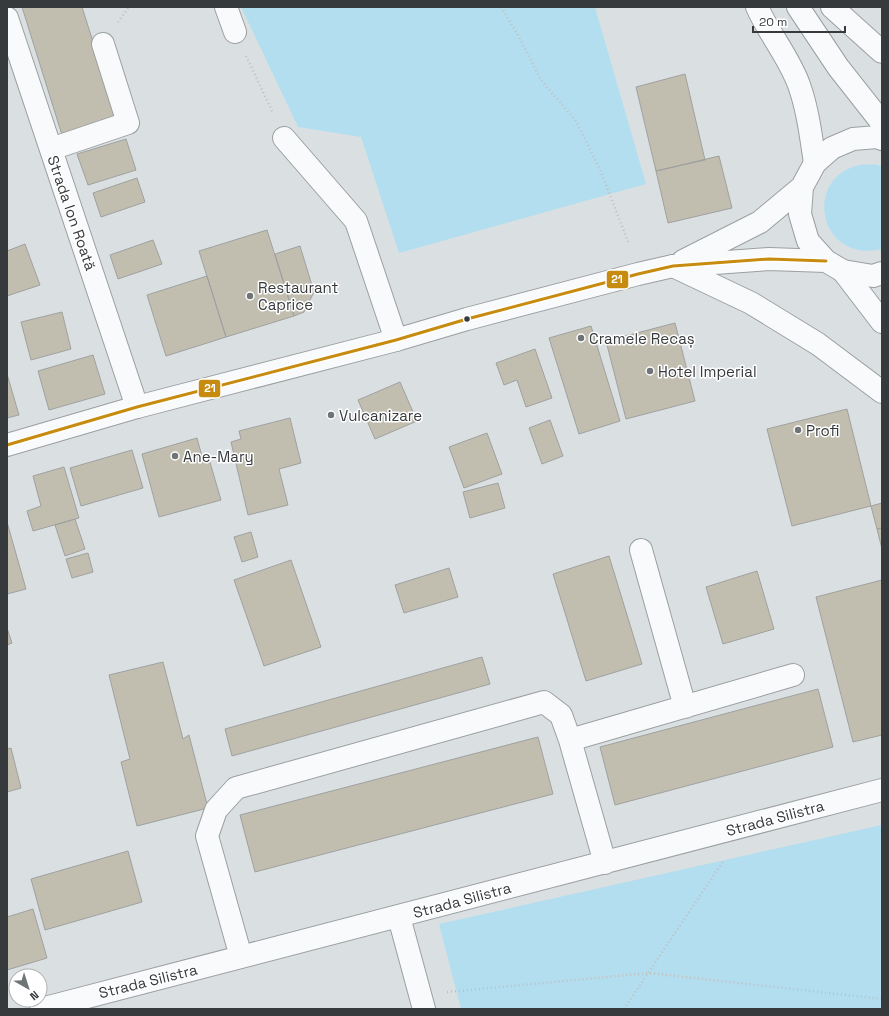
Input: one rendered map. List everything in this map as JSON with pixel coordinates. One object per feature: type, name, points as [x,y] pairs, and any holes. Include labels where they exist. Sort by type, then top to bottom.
[{"type":"street","points":[[226,7],[235,32]]},
{"type":"street","points":[[757,7],[764,23],[785,56],[799,85],[810,128],[815,163]]},
{"type":"street","points":[[798,7],[838,67],[882,123]]},
{"type":"street","points":[[832,7],[882,52]]},
{"type":"street","name":"Strada Ion Roată","points":[[7,18],[137,407]]},
{"type":"street","points":[[51,149],[128,123],[104,44]]},
{"type":"street","points":[[673,266],[760,222],[802,187],[815,163],[832,148],[853,139],[876,137],[882,139]]},
{"type":"street","points":[[284,138],[356,221],[396,340]]},
{"type":"street","points":[[802,187],[800,214],[808,240],[835,266],[882,322]]},
{"type":"street","points":[[7,445],[137,407],[396,340],[482,315],[673,266],[769,259],[835,266],[873,276],[882,273]]},
{"type":"street","points":[[673,266],[751,303],[818,344],[882,392]]},
{"type":"street","points":[[641,550],[685,707]]},
{"type":"street","points":[[570,740],[792,675]]},
{"type":"street","points":[[241,957],[207,836],[216,810],[236,788],[544,702],[561,715],[570,740],[605,863]]},
{"type":"street","name":"Strada Silistra","points":[[41,1009],[71,1005],[241,957],[882,790]]},
{"type":"street","points":[[399,917],[422,1002]]},
{"type":"path","points":[[501,7],[519,37],[541,80],[576,121],[601,172],[629,244]]},
{"type":"path","points":[[235,32],[284,138]]},
{"type":"path","points":[[624,1009],[746,826]]},
{"type":"path","points":[[422,1002],[649,972],[882,999]]},
{"type":"shaded area","points":[[241,7],[595,7],[646,184],[399,253],[361,137],[298,127]]},
{"type":"shaded area","points":[[875,164],[882,167],[882,249],[860,250],[843,244],[831,232],[825,217],[825,200],[830,185],[842,172],[860,165]]},
{"type":"shaded area","points":[[882,825],[882,1009],[461,1009],[439,924]]},
{"type":"building","points":[[22,7],[82,7],[117,118],[62,135]]},
{"type":"building","points":[[685,74],[705,160],[656,171],[636,87]]},
{"type":"building","points":[[126,139],[136,170],[88,185],[77,154]]},
{"type":"building","points":[[719,156],[732,208],[668,223],[656,171]]},
{"type":"building","points":[[137,178],[145,202],[101,217],[93,193]]},
{"type":"building","name":"Restaurant Caprice","points":[[267,230],[294,316],[226,337],[199,251]]},
{"type":"building","points":[[153,240],[162,264],[118,279],[110,255]]},
{"type":"building","points":[[25,244],[40,285],[7,296],[7,251]]},
{"type":"building","points":[[300,246],[314,292],[304,312],[294,316],[275,254]]},
{"type":"building","points":[[207,276],[226,337],[166,356],[147,295]]},
{"type":"building","points":[[62,312],[71,349],[31,360],[21,322]]},
{"type":"building","name":"Hotel Imperial","points":[[675,323],[695,401],[626,419],[606,341]]},
{"type":"building","points":[[591,326],[620,421],[579,434],[549,338]]},
{"type":"building","points":[[535,349],[552,398],[526,407],[517,380],[504,385],[496,363]]},
{"type":"building","points":[[93,355],[105,394],[49,410],[38,371]]},
{"type":"building","points":[[7,374],[19,415],[7,418]]},
{"type":"building","points":[[400,382],[417,421],[375,439],[358,400]]},
{"type":"building","points":[[847,409],[871,506],[792,526],[767,429]]},
{"type":"building","points":[[290,418],[301,463],[279,469],[288,505],[248,515],[231,442],[241,439],[239,431]]},
{"type":"building","points":[[550,420],[563,456],[542,464],[529,428]]},
{"type":"building","points":[[487,433],[502,474],[464,488],[449,447]]},
{"type":"building","points":[[197,438],[203,460],[209,459],[221,500],[159,517],[142,454]]},
{"type":"building","points":[[132,450],[143,488],[81,506],[70,468]]},
{"type":"building","points":[[64,467],[79,518],[33,531],[27,511],[41,506],[33,476]]},
{"type":"building","points":[[498,483],[505,508],[470,518],[463,492]]},
{"type":"building","points":[[882,503],[882,528],[877,529],[871,506]]},
{"type":"building","points":[[75,519],[85,549],[65,556],[55,525]]},
{"type":"building","points":[[7,522],[26,589],[7,594]]},
{"type":"building","points":[[882,528],[882,549],[877,529]]},
{"type":"building","points":[[251,532],[258,557],[242,562],[234,537]]},
{"type":"building","points":[[88,553],[93,572],[72,578],[66,559]]},
{"type":"building","points":[[609,556],[642,664],[586,681],[553,574]]},
{"type":"building","points":[[291,560],[321,647],[264,666],[234,580]]},
{"type":"building","points":[[449,568],[458,597],[404,613],[395,585]]},
{"type":"building","points":[[757,571],[774,629],[723,644],[706,587]]},
{"type":"building","points":[[882,580],[882,735],[853,742],[816,597]]},
{"type":"building","points":[[7,628],[12,643],[7,645]]},
{"type":"building","points":[[482,657],[490,684],[232,756],[225,729]]},
{"type":"building","points":[[163,662],[183,739],[189,735],[208,808],[137,826],[121,762],[130,759],[109,675]]},
{"type":"building","points":[[818,689],[833,747],[615,805],[600,747]]},
{"type":"building","points":[[538,737],[553,794],[255,872],[240,815]]},
{"type":"building","points":[[11,748],[21,788],[7,792],[7,749]]},
{"type":"building","points":[[128,851],[142,902],[45,930],[31,879]]},
{"type":"building","points":[[33,909],[47,958],[14,968],[8,968],[7,970],[7,917]]},
{"type":"transit line","name":"21","points":[[7,445],[137,407],[673,266],[769,259],[826,261]]},
{"type":"place","name":"Restaurant Caprice","points":[[250,296]]},
{"type":"place","name":"Cramele Recaș","points":[[581,338]]},
{"type":"place","name":"Hotel Imperial","points":[[650,371]]},
{"type":"place","name":"Vulcanizare","points":[[331,415]]},
{"type":"place","name":"Profi","points":[[798,430]]},
{"type":"place","name":"Ane-Mary","points":[[175,456]]}]
